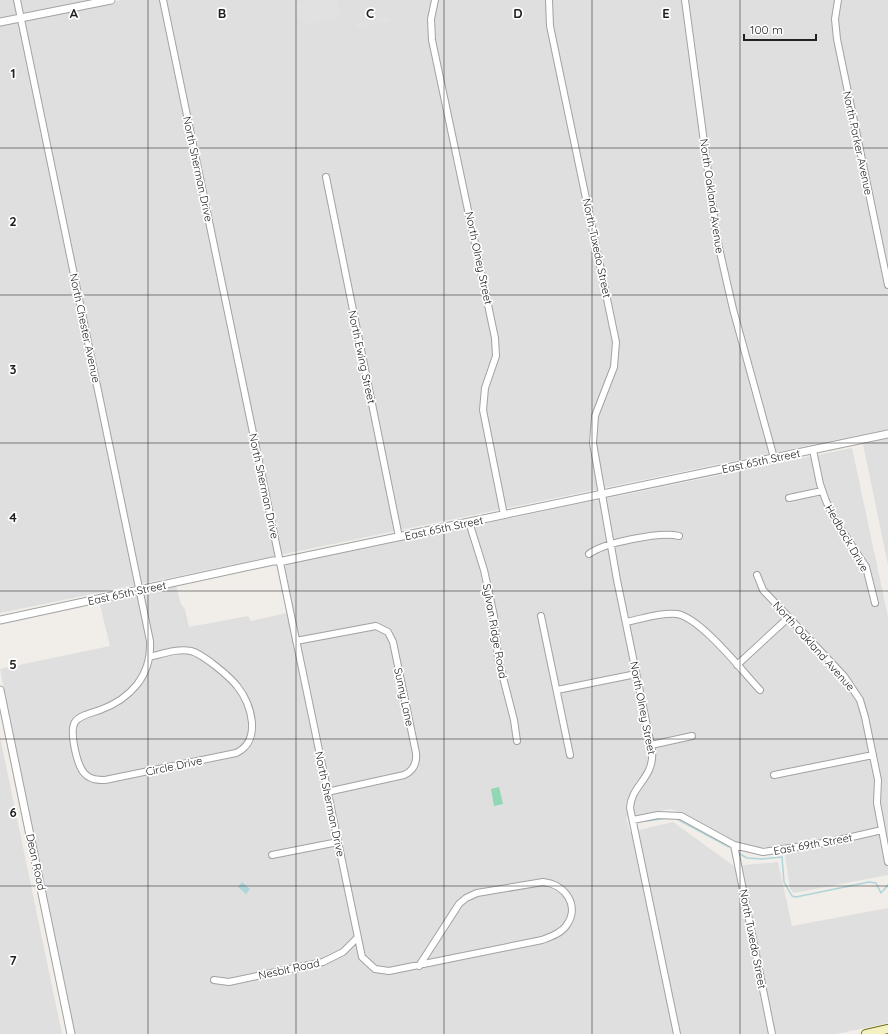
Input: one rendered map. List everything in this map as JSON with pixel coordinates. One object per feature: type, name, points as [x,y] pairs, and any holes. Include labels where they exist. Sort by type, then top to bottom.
[{"type":"main road","points":[[866,1034],[888,1029]]},
{"type":"street","name":"North Chester Avenue","points":[[17,0],[150,641],[149,657],[143,676],[130,694],[114,705],[81,717],[74,725],[72,734],[80,766],[86,775],[96,780]]},
{"type":"street","points":[[0,22],[111,0]]},
{"type":"street","name":"North Sherman Drive","points":[[163,0],[362,957],[373,968],[389,971],[419,966]]},
{"type":"street","name":"North Olney Street","points":[[435,0],[431,19],[432,40],[495,338],[496,356],[485,388],[484,410],[504,515]]},
{"type":"street","name":"North Tuxedo Street","points":[[549,0],[551,31],[616,342],[614,367],[597,410],[593,430],[593,446],[602,494]]},
{"type":"street","name":"North Oakland Avenue","points":[[684,0],[716,239],[733,309],[774,458]]},
{"type":"street","name":"North Parker Avenue","points":[[838,0],[835,19],[837,39],[888,285]]},
{"type":"street","name":"North Ewing Street","points":[[326,177],[399,537]]},
{"type":"street","name":"East 65th Street","points":[[0,620],[888,434]]},
{"type":"street","name":"Hedback Drive","points":[[813,450],[822,491],[835,520],[866,567],[876,604]]},
{"type":"street","points":[[789,498],[822,491]]},
{"type":"street","name":"North Olney Street","points":[[602,494],[653,757],[650,770],[631,802],[633,820],[677,1034]]},
{"type":"street","name":"Sylvan Ridge Road","points":[[469,522],[484,570],[494,616],[498,658],[514,720],[517,741]]},
{"type":"street","points":[[589,554],[599,548],[662,534],[679,536]]},
{"type":"street","name":"North Oakland Avenue","points":[[757,575],[761,587],[854,688],[864,711],[878,780],[877,803],[888,862]]},
{"type":"street","points":[[626,622],[665,614],[687,617],[701,627],[760,690]]},
{"type":"street","points":[[541,616],[570,755]]},
{"type":"street","points":[[737,666],[789,617]]},
{"type":"street","name":"Sunny Lane","points":[[296,641],[376,626],[384,629],[391,637],[398,664],[416,753],[414,766],[404,775],[327,792]]},
{"type":"street","name":"Circle Drive","points":[[96,780],[105,780],[236,753],[245,748],[248,744],[252,731],[248,707],[240,690],[230,678],[192,651],[182,650],[149,657]]},
{"type":"street","points":[[557,690],[636,674]]},
{"type":"street","name":"Dean Road","points":[[0,690],[71,1034]]},
{"type":"street","points":[[651,744],[692,736]]},
{"type":"street","points":[[774,775],[873,755]]},
{"type":"street","name":"East 69th Street","points":[[633,820],[662,814],[681,816],[734,845],[755,851],[778,851],[882,830]]},
{"type":"street","points":[[272,855],[338,842]]},
{"type":"street","name":"North Tuxedo Street","points":[[734,845],[772,1034]]},
{"type":"street","points":[[541,882],[549,882],[558,886],[567,894],[570,900],[570,918],[566,926],[559,932],[542,940],[419,966],[459,904],[466,898],[477,893],[541,882]]},
{"type":"street","name":"Nesbit Road","points":[[214,980],[229,982],[323,962],[343,952],[357,938]]},
{"type":"shaded area","points":[[0,0],[89,0],[0,18]]},
{"type":"shaded area","points":[[122,0],[888,0],[888,429],[0,613],[0,25]]},
{"type":"shaded area","points":[[299,0],[303,2],[307,0],[337,0],[341,15],[339,15],[339,18],[304,25],[303,20],[298,21],[296,5]]},
{"type":"shaded area","points":[[389,16],[390,21],[356,28],[355,23]]},
{"type":"shaded area","points":[[888,438],[888,565],[863,444]]},
{"type":"shaded area","points":[[852,448],[888,617],[888,875],[794,893],[790,889],[784,847],[753,847],[734,841],[680,812],[670,809],[626,817],[630,832],[673,822],[734,866],[778,862],[792,926],[888,908],[888,1023],[836,1034],[75,1034],[0,669],[110,646],[99,601],[176,585],[181,604],[185,609],[189,627],[248,616],[251,621],[287,613],[337,850],[344,850],[284,569],[287,564]]},
{"type":"shaded area","points":[[0,737],[62,1034],[0,1034]]},
{"type":"green space","points":[[499,787],[503,804],[494,806],[491,789]]},
{"type":"water","points":[[242,882],[250,889],[246,894],[238,887]]},
{"type":"waterway","points":[[647,821],[667,818]]},
{"type":"waterway","points":[[677,819],[729,847]]},
{"type":"waterway","points":[[740,854],[747,858],[762,859],[782,857],[784,882],[792,896],[796,897],[869,882],[876,883],[881,893],[888,885]]}]
